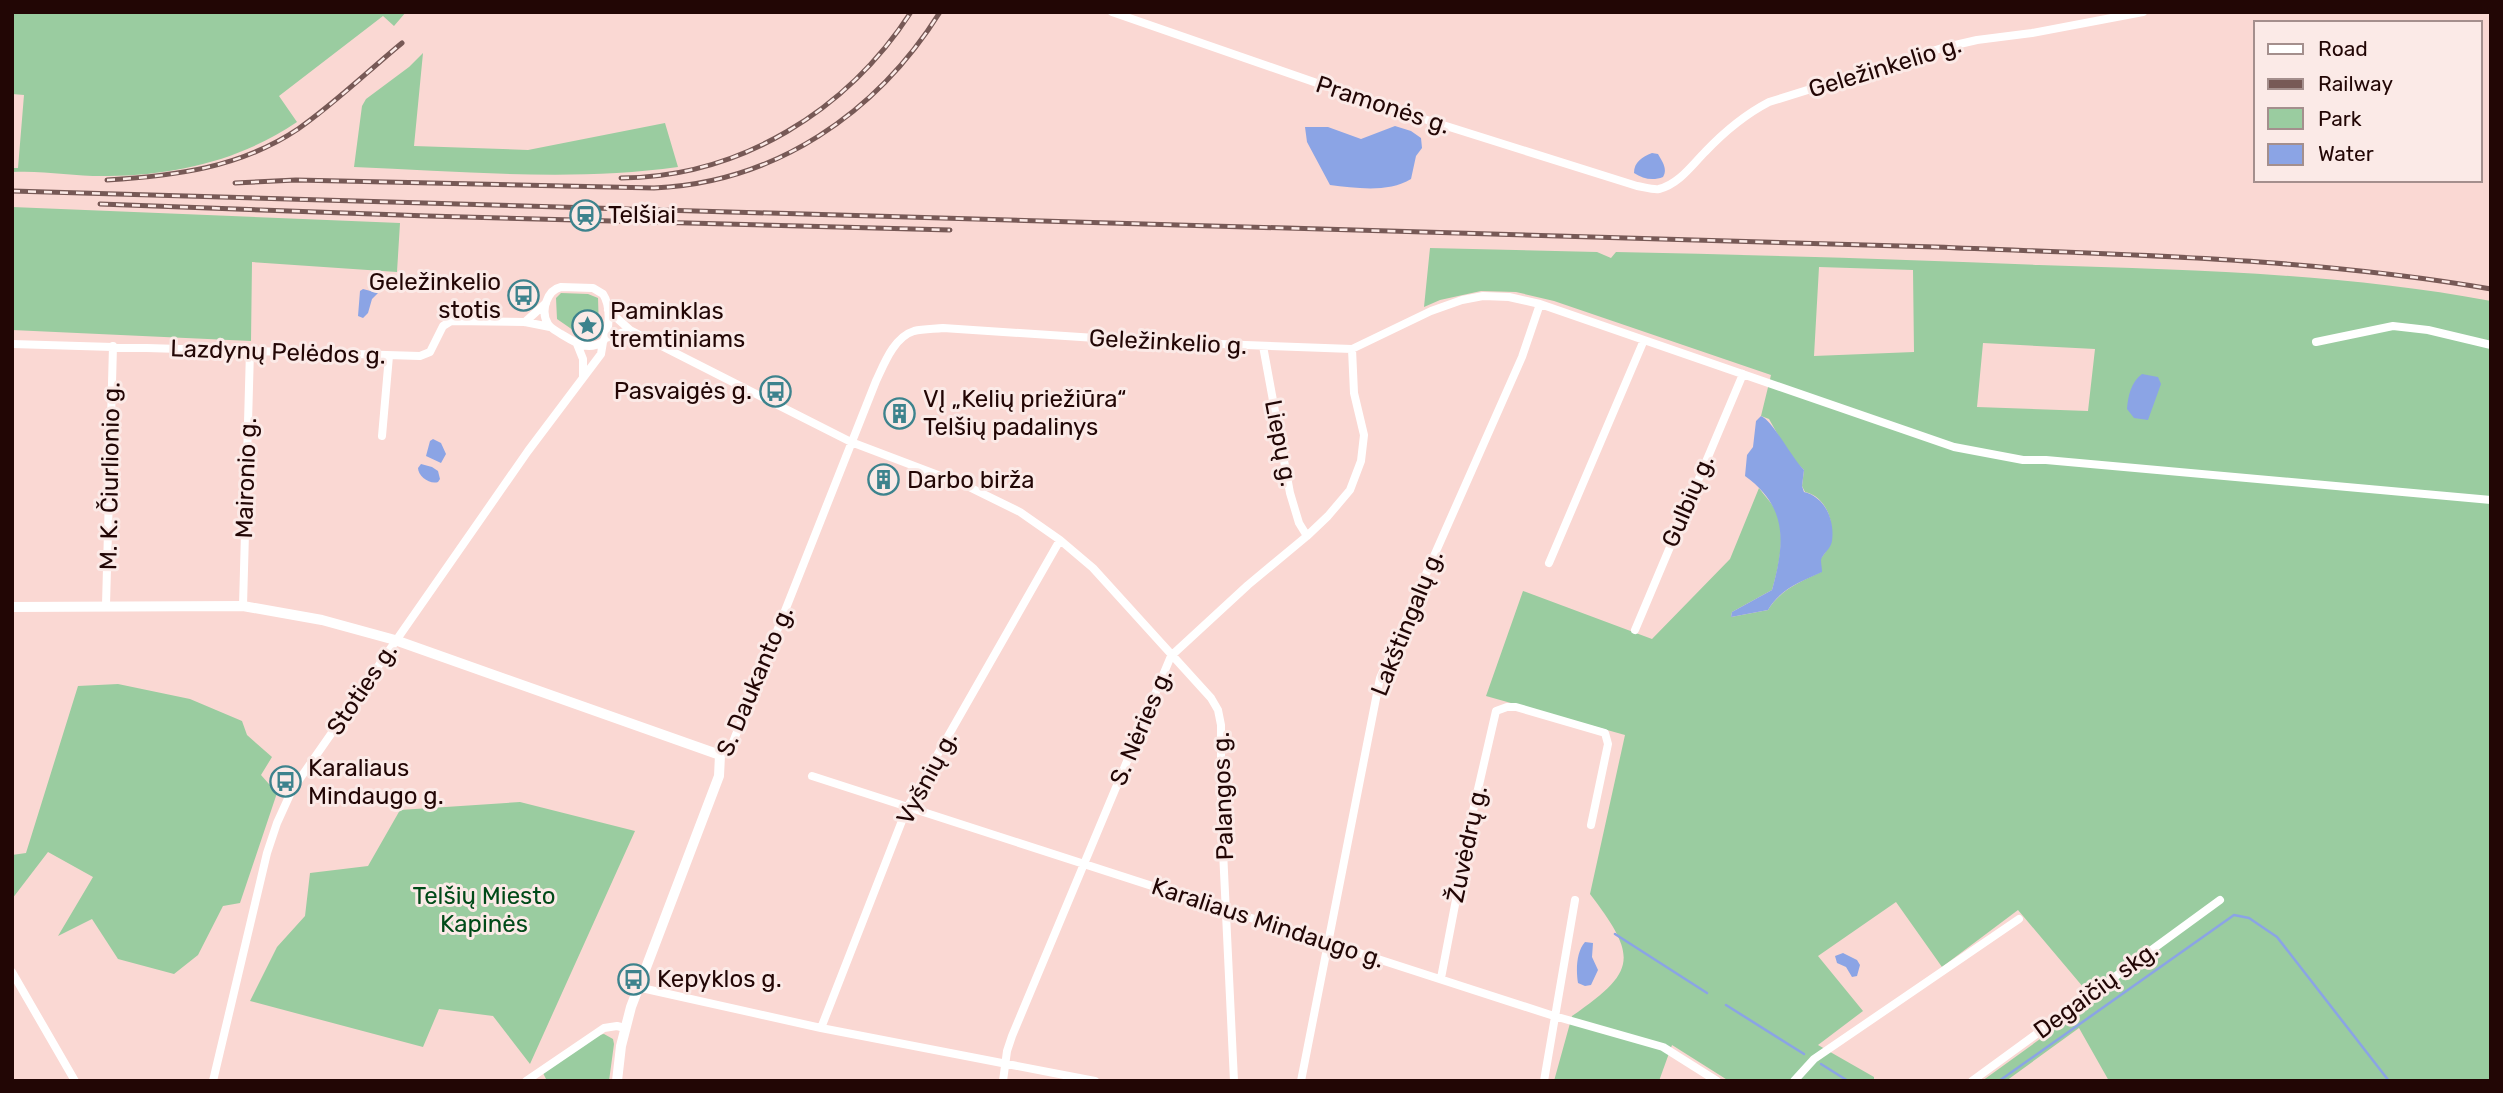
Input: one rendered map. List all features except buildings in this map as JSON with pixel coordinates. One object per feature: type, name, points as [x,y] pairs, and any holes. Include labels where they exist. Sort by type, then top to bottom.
[{"type":"main road","points":[[12,607],[243,606],[322,620],[395,640],[720,755]]},
{"type":"main road","name":"S. Daukanto g.","points":[[617,1081],[625,1028],[637,987],[719,776],[720,755]]},
{"type":"street","name":"Pramonės g.","points":[[1112,12],[1389,108],[1637,186],[1657,189]]},
{"type":"street","name":"Geležinkelio g.","points":[[1657,189],[1686,172],[1749,112],[1769,102],[1942,48],[2143,12]]},
{"type":"street","points":[[605,340],[608,310],[606,299],[593,288],[554,288],[550,291],[546,321],[550,327],[577,344],[594,346],[629,330]]},
{"type":"street","name":"Geležinkelio g.","points":[[851,442],[888,358],[902,338],[913,331],[943,328],[1141,341],[1352,349],[1431,311],[1483,296],[1509,297],[1541,304],[1954,447],[2023,460],[2491,500]]},
{"type":"street","points":[[525,322],[547,302]]},
{"type":"street","name":"Lakštingalų g.","points":[[1301,1081],[1380,678],[1522,357],[1541,304]]},
{"type":"street","points":[[608,310],[629,330],[851,442],[993,497],[1040,525],[1109,584],[1171,656]]},
{"type":"street","name":"Lazdynų Pelėdos g.","points":[[12,344],[420,356],[430,352],[443,326],[451,321],[525,322],[550,327]]},
{"type":"street","points":[[2316,342],[2393,326],[2428,330],[2491,345]]},
{"type":"street","name":"Stoties g.","points":[[213,1081],[267,853],[277,822],[292,790],[395,640],[601,354],[605,340]]},
{"type":"street","points":[[1549,563],[1644,340]]},
{"type":"street","points":[[577,344],[583,359],[583,376]]},
{"type":"street","name":"M. K. Čiurlionio g.","points":[[106,605],[113,346]]},
{"type":"street","name":"Liepų g.","points":[[1263,346],[1290,493],[1299,523],[1307,536]]},
{"type":"street","name":"S. Nėries g.","points":[[1003,1081],[1012,1036],[1171,656],[1248,585],[1307,536],[1350,490],[1361,461],[1364,435],[1354,393],[1352,349]]},
{"type":"street","name":"Maironio g.","points":[[243,606],[250,350]]},
{"type":"street","points":[[382,436],[388,356]]},
{"type":"street","name":"Gulbių g.","points":[[1635,630],[1743,374]]},
{"type":"street","name":"S. Daukanto g.","points":[[720,755],[733,742],[851,442]]},
{"type":"street","name":"Vyšnių g.","points":[[821,1028],[907,808],[1060,540]]},
{"type":"street","name":"Palangos g.","points":[[1171,656],[1212,698],[1221,718],[1221,809],[1234,1081]]},
{"type":"street","name":"Žuvėdrų g.","points":[[1441,978],[1473,811],[1496,711],[1516,707],[1605,733],[1608,744],[1591,825]]},
{"type":"street","name":"Karaliaus Mindaugo g.","points":[[813,776],[1554,1016],[1663,1047],[1717,1081]]},
{"type":"street","points":[[1545,1081],[1575,900]]},
{"type":"street","name":"Degaičių skg.","points":[[1972,1081],[2220,900]]},
{"type":"street","points":[[1794,1081],[1814,1059],[2019,919]]},
{"type":"street","points":[[12,972],[75,1081]]},
{"type":"street","points":[[637,987],[821,1028],[1095,1081]]},
{"type":"street","points":[[526,1081],[604,1028],[625,1028]]},
{"type":"green space","points":[[12,12],[406,12],[394,26],[383,16],[279,96],[297,122],[276,135],[231,156],[207,163],[134,175],[97,176],[12,172],[12,168],[18,168],[24,95],[12,94]]},
{"type":"green space","points":[[423,53],[414,146],[528,150],[665,123],[678,167],[557,175],[354,167],[362,106],[366,99],[409,67]]},
{"type":"green space","points":[[12,207],[400,223],[397,272],[252,262],[251,341],[12,330]]},
{"type":"green space","points":[[1430,248],[1597,252],[1611,258],[1616,252],[2209,271],[2378,284],[2491,301],[2491,1081],[2109,1081],[2079,1028],[2006,1081],[1982,1081],[2094,1000],[2018,910],[1942,967],[1896,902],[1818,956],[1863,1011],[1818,1045],[1874,1077],[1874,1081],[1729,1081],[1672,1045],[1659,1081],[1554,1081],[1572,1016],[1609,987],[1619,974],[1623,962],[1623,948],[1617,933],[1590,894],[1625,735],[1486,696],[1523,591],[1652,639],[1730,559],[1759,488],[1774,508],[1779,520],[1781,540],[1777,571],[1772,590],[1732,612],[1731,617],[1768,610],[1785,591],[1821,572],[1821,558],[1830,540],[1830,520],[1822,502],[1805,492],[1802,486],[1804,470],[1790,456],[1769,419],[1761,416],[1771,375],[1554,301],[1516,292],[1481,291],[1440,300],[1424,307]],"holes":[[[1819,267],[1913,270],[1914,352],[1814,356]],[[1983,343],[2095,349],[2088,411],[1977,407]]]},
{"type":"green space","points":[[561,293],[588,294],[598,298],[599,330],[595,335],[583,337],[557,319],[556,298]]},
{"type":"green space","points":[[118,684],[190,699],[242,721],[247,735],[272,757],[261,775],[277,793],[240,903],[223,906],[198,955],[174,974],[118,959],[92,919],[58,936],[93,877],[48,852],[12,899],[12,855],[26,853],[78,686]]},
{"type":"green space","name":"Telšių Miesto Kapinės","points":[[520,802],[635,831],[530,1064],[493,1016],[439,1009],[423,1047],[250,1001],[277,947],[305,916],[310,873],[368,866],[400,810]]},
{"type":"green space","points":[[604,1034],[613,1039],[614,1044],[609,1081],[547,1081],[543,1073],[598,1035]]},
{"type":"water","points":[[1395,126],[1411,131],[1421,138],[1422,148],[1416,156],[1411,179],[1382,188],[1330,185],[1307,142],[1305,127],[1328,127],[1361,139]]},
{"type":"water","points":[[1652,153],[1658,154],[1663,162],[1663,177],[1648,179],[1634,173],[1639,160]]},
{"type":"water","points":[[363,289],[378,293],[363,318],[358,316],[360,291]]},
{"type":"water","points":[[2142,374],[2158,377],[2161,384],[2148,420],[2134,418],[2127,409],[2131,390]]},
{"type":"water","points":[[1761,416],[1771,425],[1804,470],[1804,492],[1818,499],[1827,510],[1832,525],[1832,541],[1821,560],[1822,572],[1785,591],[1768,610],[1731,617],[1732,612],[1772,590],[1779,557],[1781,541],[1776,513],[1759,488],[1745,476],[1747,455],[1753,447],[1756,421]]},
{"type":"water","points":[[433,439],[441,443],[446,454],[441,463],[426,456]]},
{"type":"water","points":[[421,464],[438,471],[438,482],[422,477],[418,468]]},
{"type":"water","points":[[1585,942],[1593,943],[1592,957],[1598,970],[1591,985],[1585,986],[1578,983],[1577,967],[1578,956]]},
{"type":"water","points":[[1843,953],[1857,960],[1860,965],[1857,976],[1852,977],[1846,967],[1837,963],[1835,956]]},
{"type":"waterway","points":[[1999,1081],[2234,915],[2249,918],[2277,937],[2389,1081]]},
{"type":"waterway","points":[[1615,934],[1707,993]]},
{"type":"waterway","points":[[1726,1005],[1804,1054]]},
{"type":"waterway","points":[[1821,1064],[1848,1081]]},
{"type":"railway","points":[[621,178],[665,175],[708,166],[787,132],[822,108],[855,80],[885,48],[911,12]]},
{"type":"railway","points":[[235,183],[296,180],[654,188],[698,183],[741,173],[781,157],[819,136],[854,111],[886,81],[915,48],[940,12]]},
{"type":"railway","points":[[107,180],[206,168],[253,153],[298,129],[402,43]]},
{"type":"railway","points":[[12,191],[2075,252],[2353,270],[2491,289]]},
{"type":"railway","points":[[100,204],[950,230]]},
{"type":"place","name":"Telšiai","points":[[585,215]]},
{"type":"place","name":"Geležinkelio stotis","points":[[524,296]]},
{"type":"place","name":"Paminklas tremtiniams","points":[[587,325]]},
{"type":"place","name":"Pasvaigės g.","points":[[775,391]]},
{"type":"place","name":"VĮ „Kelių priežiūra“ Telšių padalinys","points":[[900,413]]},
{"type":"place","name":"Darbo birža","points":[[884,480]]},
{"type":"place","name":"Karaliaus Mindaugo g.","points":[[285,782]]},
{"type":"place","name":"Kepyklos g.","points":[[634,979]]}]
